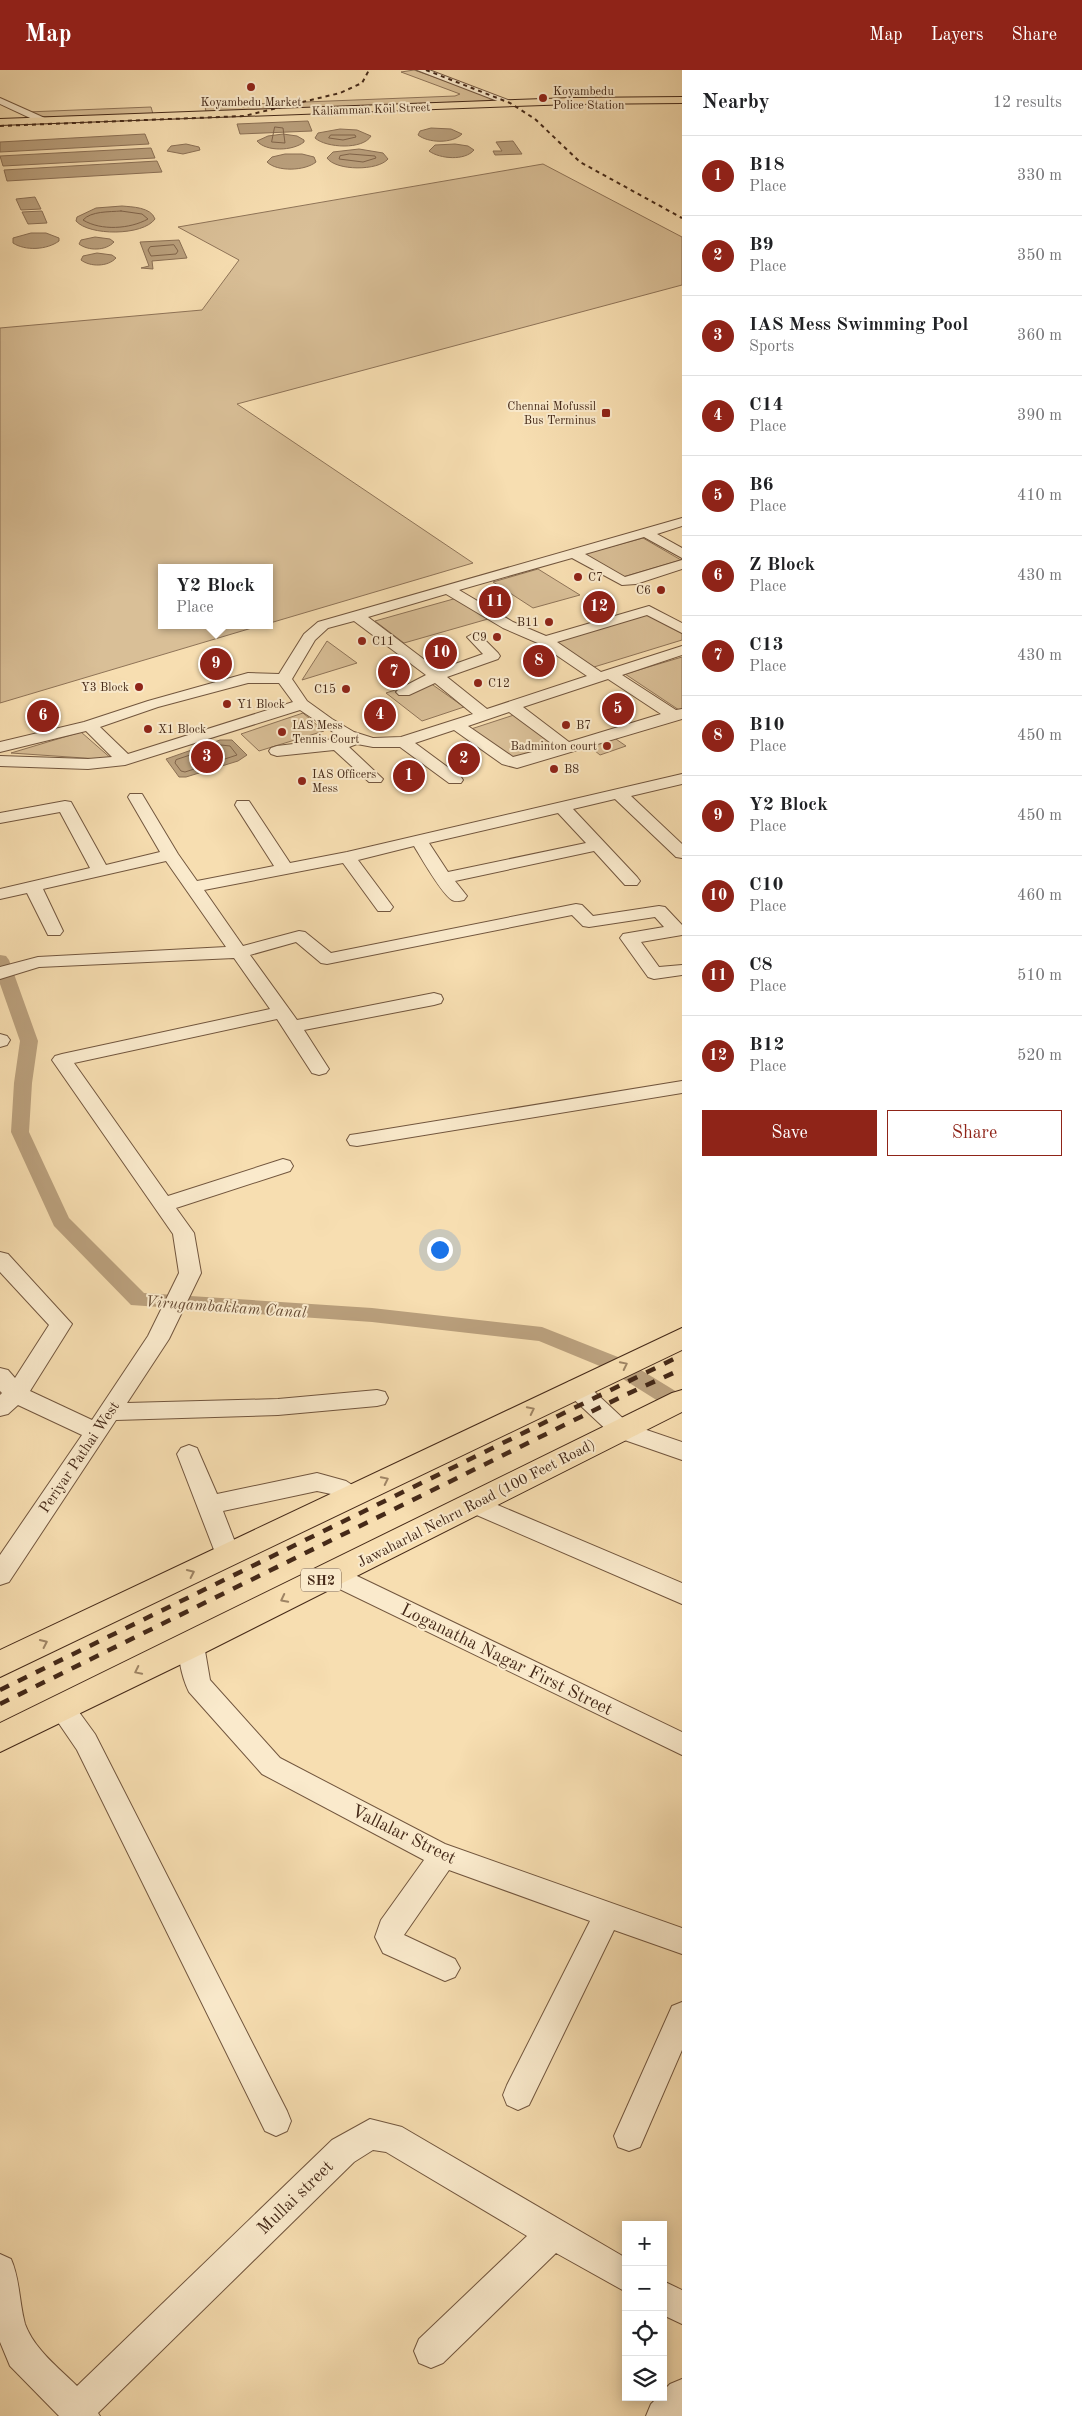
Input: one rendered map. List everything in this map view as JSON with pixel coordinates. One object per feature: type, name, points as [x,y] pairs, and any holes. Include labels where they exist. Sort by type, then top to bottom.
[{"type":"main road","name":"Kaliamman Koil Street","points":[[40,124],[528,103],[682,100]]},
{"type":"main road","name":"Kaliamman Koil Street","points":[[0,122],[40,124],[576,106],[682,105]]},
{"type":"main road","name":"Kaliamman Koil Street","points":[[0,128],[23,124]]},
{"type":"main road","points":[[0,1664],[670,1343]]},
{"type":"main road","name":"Jawaharlal Nehru Road (100 Feet Road)","points":[[0,1738],[191,1646],[682,1400]]},
{"type":"street","points":[[421,70],[511,104]]},
{"type":"street","points":[[440,70],[528,103]]},
{"type":"street","points":[[0,102],[40,124]]},
{"type":"street","points":[[0,110],[23,124]]},
{"type":"street","points":[[284,679],[309,637],[323,625],[682,522]]},
{"type":"street","points":[[646,533],[682,554]]},
{"type":"street","points":[[573,554],[622,581],[649,610],[682,629]]},
{"type":"street","points":[[622,581],[631,581],[682,564]]},
{"type":"street","points":[[449,590],[497,620],[522,633],[545,641],[677,715]]},
{"type":"street","points":[[545,641],[649,610]]},
{"type":"street","points":[[356,616],[483,714]]},
{"type":"street","points":[[404,692],[436,676],[493,656],[474,637]]},
{"type":"street","points":[[284,679],[302,704],[334,729],[366,743],[385,744],[403,742],[510,705],[682,650]]},
{"type":"street","points":[[0,748],[89,725],[153,704],[248,678],[284,679]]},
{"type":"street","points":[[0,762],[88,764],[125,760],[302,704]]},
{"type":"street","points":[[510,705],[567,748]]},
{"type":"street","points":[[455,724],[513,763],[677,715]]},
{"type":"street","points":[[89,725],[125,760]]},
{"type":"street","points":[[277,751],[338,745],[356,739]]},
{"type":"street","points":[[403,742],[455,780]]},
{"type":"street","points":[[338,745],[375,779]]},
{"type":"street","points":[[192,887],[347,857],[681,780]]},
{"type":"street","points":[[619,794],[682,853]]},
{"type":"street","points":[[136,797],[170,855],[241,952],[319,1069]]},
{"type":"street","points":[[243,805],[285,869]]},
{"type":"street","points":[[0,818],[65,806],[100,872]]},
{"type":"street","points":[[563,808],[631,881]]},
{"type":"street","points":[[419,841],[443,878],[458,896]]},
{"type":"street","points":[[443,878],[599,845]]},
{"type":"street","points":[[0,894],[170,855]]},
{"type":"street","points":[[347,857],[384,907]]},
{"type":"street","points":[[33,886],[54,931]]},
{"type":"street","points":[[0,973],[38,962],[241,952],[299,936],[327,959],[576,909],[589,922],[659,911],[679,930]]},
{"type":"street","points":[[679,930],[629,938],[654,972],[682,970]]},
{"type":"street","points":[[287,1019],[434,999]]},
{"type":"street","name":"Periyar Pathai West","points":[[0,1575],[104,1422],[160,1335],[190,1273],[183,1233],[62,1060],[287,1019]]},
{"type":"street","points":[[356,1140],[682,1088]]},
{"type":"street","points":[[164,1205],[283,1166]]},
{"type":"street","points":[[0,1259],[61,1324],[8,1401]]},
{"type":"street","points":[[0,1376],[8,1401]]},
{"type":"street","points":[[583,1385],[631,1425],[682,1451]]},
{"type":"street","points":[[8,1401],[104,1422],[378,1398]]},
{"type":"street","points":[[190,1454],[228,1555]]},
{"type":"street","points":[[208,1505],[317,1482],[338,1486],[352,1496]]},
{"type":"street","points":[[474,1504],[682,1594]]},
{"type":"street","name":"Loganatha Nagar First Street","points":[[332,1574],[682,1744]]},
{"type":"street","name":"Vallalar Street","points":[[191,1646],[198,1684],[271,1766],[443,1856],[608,1913],[682,1941]]},
{"type":"street","points":[[62,1709],[86,1742],[276,2121]]},
{"type":"street","points":[[443,1856],[391,1930],[389,1937],[393,1944],[445,1968]]},
{"type":"street","points":[[518,2095],[608,1913]]},
{"type":"street","points":[[629,2136],[682,2016]]},
{"type":"street","name":"Mullai street","points":[[80,2413],[343,2150],[370,2134],[391,2138],[622,2274]]},
{"type":"street","points":[[431,2351],[552,2234]]},
{"type":"street","points":[[0,2270],[10,2324],[22,2354],[80,2413]]},
{"type":"street","points":[[667,2299],[682,2308]]},
{"type":"street","points":[[663,2416],[682,2396]]},
{"type":"shaded area","points":[[414,70],[497,99],[206,112],[205,106],[455,96],[460,94],[401,72]]},
{"type":"shaded area","points":[[151,107],[153,114],[43,117],[27,112]]},
{"type":"shaded area","points":[[543,164],[682,237],[682,285],[237,404],[473,563],[273,622],[273,564],[158,564],[158,629],[249,629],[0,703],[0,328],[202,310],[239,260],[178,227]]},
{"type":"shaded area","points":[[643,538],[681,560],[623,577],[584,554]]},
{"type":"shaded area","points":[[538,569],[580,595],[533,608],[493,582]]},
{"type":"shaded area","points":[[457,598],[488,619],[404,643],[375,621]]},
{"type":"shaded area","points":[[647,612],[682,632],[682,640],[594,667],[553,641]]},
{"type":"shaded area","points":[[327,641],[357,663],[302,680]]},
{"type":"shaded area","points":[[682,657],[682,710],[679,710],[625,674]]},
{"type":"shaded area","points":[[426,680],[464,707],[422,721],[386,693]]},
{"type":"shaded area","name":"IAS Mess Tennis Court","points":[[303,713],[324,731],[259,751],[241,734]]},
{"type":"shaded area","points":[[517,714],[561,746],[513,762],[468,730]]},
{"type":"shaded area","points":[[81,732],[113,760],[11,753]]},
{"type":"shaded area","name":"Badminton court","points":[[613,737],[626,746],[600,755],[588,745]]},
{"type":"water","points":[[308,121],[312,131],[240,134],[237,124]]},
{"type":"water","points":[[431,128],[451,129],[462,134],[446,141],[428,140],[418,135],[420,131]]},
{"type":"water","points":[[340,129],[357,130],[371,136],[367,141],[360,144],[344,146],[327,144],[315,138],[318,133]]},
{"type":"water","points":[[145,134],[149,144],[0,152],[0,142]]},
{"type":"water","points":[[283,134],[297,136],[304,140],[304,142],[287,149],[273,149],[261,145],[257,141],[268,136]]},
{"type":"water","points":[[513,141],[522,154],[495,155],[493,151],[502,151],[496,142]]},
{"type":"water","points":[[186,144],[199,147],[200,150],[183,154],[167,151],[171,146]]},
{"type":"water","points":[[455,144],[468,146],[474,150],[465,156],[452,158],[439,156],[429,151],[435,145]]},
{"type":"water","points":[[151,148],[155,158],[3,166],[0,156]]},
{"type":"water","points":[[359,149],[383,153],[388,159],[376,166],[357,168],[339,165],[327,158],[333,152]]},
{"type":"water","points":[[285,154],[302,154],[314,157],[316,162],[298,169],[284,169],[267,162],[272,157]]},
{"type":"water","points":[[157,161],[162,172],[7,181],[4,170]]},
{"type":"water","points":[[35,197],[41,209],[21,210],[16,199]]},
{"type":"water","points":[[122,206],[145,210],[150,212],[155,219],[149,225],[139,229],[116,232],[92,229],[76,221],[77,217],[96,208]]},
{"type":"water","points":[[42,211],[47,223],[28,224],[22,212]]},
{"type":"water","points":[[31,233],[46,233],[59,238],[59,241],[42,248],[18,246],[13,243],[13,238]]},
{"type":"water","points":[[95,237],[110,239],[114,242],[111,245],[97,249],[87,248],[79,244],[81,240]]},
{"type":"water","points":[[179,240],[187,258],[152,261],[153,269],[141,268],[149,266],[140,242]]},
{"type":"water","points":[[97,253],[112,255],[116,258],[113,261],[99,265],[89,264],[81,260],[83,256]]},
{"type":"water","points":[[220,740],[232,740],[247,755],[238,761],[186,777],[179,777],[166,759]]},
{"type":"waterway","name":"Virugambakkam Canal","points":[[0,960],[29,1041],[23,1083],[20,1132],[61,1221],[138,1300],[372,1315],[542,1334],[615,1364],[682,1405]]},
{"type":"railway","points":[[0,126],[244,116],[340,93],[362,83],[369,70]]},
{"type":"railway","points":[[426,70],[510,103],[535,119],[580,162],[682,218]]},
{"type":"railway","points":[[0,1690],[682,1355]]},
{"type":"railway","points":[[0,1704],[625,1395],[682,1369]]},
{"type":"place","name":"Koyambedu Market","points":[[251,87]]},
{"type":"place","name":"Koyambedu Police Station","points":[[543,98]]},
{"type":"place","name":"Chennai Mofussil Bus Terminus","points":[[606,413]]},
{"type":"place","name":"C7","points":[[578,577]]},
{"type":"place","name":"C6","points":[[661,590]]},
{"type":"place","name":"C8","points":[[495,602]]},
{"type":"place","name":"B12","points":[[599,607]]},
{"type":"place","name":"B11","points":[[549,622]]},
{"type":"place","name":"C9","points":[[497,637]]},
{"type":"place","name":"C11","points":[[362,641]]},
{"type":"place","name":"C10","points":[[441,653]]},
{"type":"place","name":"B10","points":[[539,661]]},
{"type":"place","name":"Y2 Block","points":[[216,664]]},
{"type":"place","name":"C13","points":[[394,672]]},
{"type":"place","name":"C12","points":[[478,683]]},
{"type":"place","name":"Y3 Block","points":[[139,687]]},
{"type":"place","name":"C15","points":[[346,689]]},
{"type":"place","name":"Y1 Block","points":[[227,704]]},
{"type":"place","name":"B6","points":[[618,709]]},
{"type":"place","name":"C14","points":[[380,715]]},
{"type":"place","name":"Z Block","points":[[43,716]]},
{"type":"place","name":"B7","points":[[566,725]]},
{"type":"place","name":"X1 Block","points":[[148,729]]},
{"type":"place","name":"IAS Mess Tennis Court","points":[[282,732]]},
{"type":"place","name":"Badminton court","points":[[607,746]]},
{"type":"place","name":"IAS Mess Swimming Pool","points":[[207,757]]},
{"type":"place","name":"B9","points":[[464,759]]},
{"type":"place","name":"B8","points":[[554,769]]},
{"type":"place","name":"B18","points":[[409,776]]},
{"type":"place","name":"IAS Officers Mess","points":[[302,781]]}]
